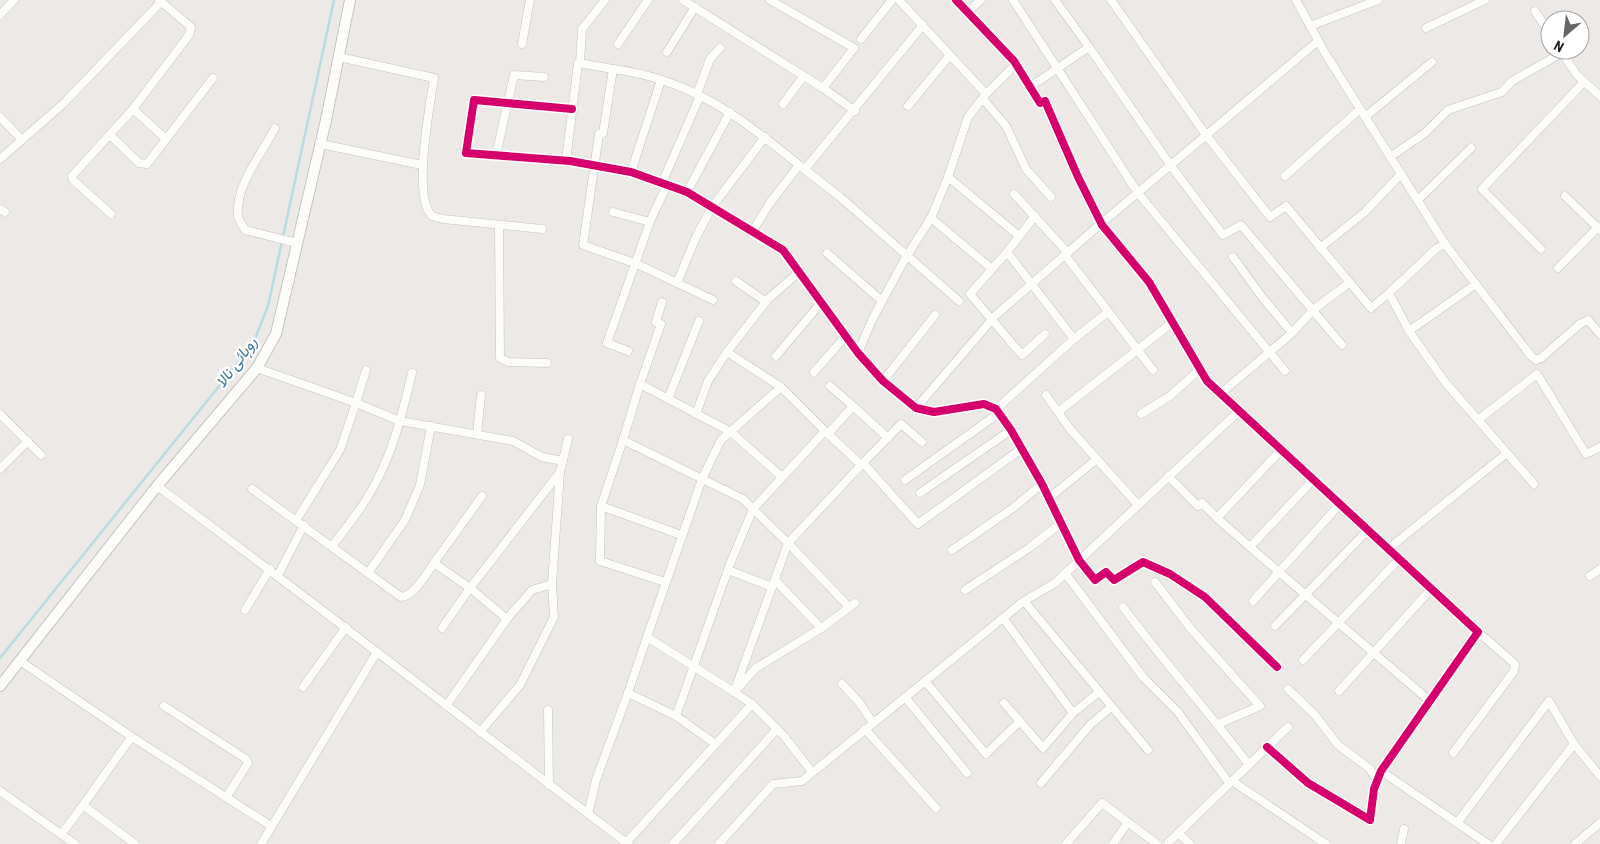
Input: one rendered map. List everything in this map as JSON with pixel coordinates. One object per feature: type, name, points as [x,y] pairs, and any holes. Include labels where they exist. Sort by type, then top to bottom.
[{"type":"street","points":[[0,15],[14,0]]},
{"type":"street","points":[[0,686],[158,486],[257,368],[276,334],[295,242],[321,144],[350,0]]},
{"type":"street","points":[[522,44],[530,0]]},
{"type":"street","points":[[566,161],[578,63],[580,63],[582,29],[605,0]]},
{"type":"street","points":[[618,44],[648,0]]},
{"type":"street","points":[[683,0],[823,88],[855,111]]},
{"type":"street","points":[[770,0],[854,48],[823,88]]},
{"type":"street","points":[[861,39],[892,0]]},
{"type":"street","points":[[898,0],[950,55],[984,97],[1006,126],[1026,169],[1051,198]]},
{"type":"street","points":[[956,0],[966,13],[1016,64],[1040,103],[1045,100],[1078,177],[1102,225],[1149,282],[1207,381],[1515,664],[1514,671],[1453,753]]},
{"type":"street","points":[[966,13],[980,0]]},
{"type":"street","points":[[1014,0],[1055,68],[1138,194],[1285,371]]},
{"type":"street","points":[[1055,0],[1171,166],[1223,235],[1241,225],[1342,345]]},
{"type":"street","points":[[1111,0],[1206,135],[1270,217],[1286,206],[1371,308],[1437,248],[1445,244]]},
{"type":"street","points":[[1296,0],[1318,41],[1445,244],[1536,360],[1541,358],[1580,324],[1588,320],[1600,334]]},
{"type":"street","points":[[1310,26],[1378,0]]},
{"type":"street","points":[[1426,28],[1485,0]]},
{"type":"street","points":[[0,159],[63,104],[160,1],[191,27],[191,31],[132,109],[72,176],[73,180],[111,214]]},
{"type":"street","points":[[667,52],[695,7]]},
{"type":"street","points":[[1535,11],[1540,19]]},
{"type":"street","points":[[752,232],[770,203],[855,111],[923,25]]},
{"type":"street","points":[[916,408],[993,319],[1030,285],[1318,41]]},
{"type":"street","points":[[1030,86],[1089,47]]},
{"type":"street","points":[[628,351],[607,343],[637,264],[664,184],[699,95],[710,59],[720,48]]},
{"type":"street","points":[[908,106],[950,55]]},
{"type":"street","points":[[339,57],[434,78],[422,165],[426,205],[432,216],[542,229]]},
{"type":"street","points":[[1390,157],[1425,133],[1448,110],[1502,92],[1512,81],[1547,60]]},
{"type":"street","points":[[1567,60],[1583,83],[1600,96]]},
{"type":"street","points":[[1365,117],[1432,62]]},
{"type":"street","points":[[580,63],[636,72],[661,80],[699,95],[730,112],[765,137],[840,197],[906,257],[959,301]]},
{"type":"street","points":[[858,353],[882,301],[906,257],[932,218],[968,117],[984,97],[1016,64]]},
{"type":"street","points":[[613,69],[603,133],[599,134],[593,165],[584,245],[637,264],[713,300]]},
{"type":"street","points":[[496,155],[514,75],[544,76]]},
{"type":"street","points":[[783,104],[803,77]]},
{"type":"street","points":[[110,135],[142,165],[146,164],[213,78]]},
{"type":"street","points":[[631,172],[661,80]]},
{"type":"street","points":[[1541,248],[1482,189],[1583,83]]},
{"type":"street","points":[[572,109],[474,100],[466,153],[566,161],[631,172],[688,192],[782,250],[858,353],[883,381],[916,408],[934,412],[984,404],[998,411],[1042,484],[1079,560],[1095,580],[1106,572],[1114,580],[1143,562],[1170,574],[1205,597],[1277,667]]},
{"type":"street","points":[[132,109],[166,139]]},
{"type":"street","points":[[1285,176],[1360,109]]},
{"type":"street","points":[[688,192],[730,112]]},
{"type":"street","points":[[0,117],[22,140]]},
{"type":"street","points":[[275,128],[245,182],[239,202],[238,217],[245,230],[295,242]]},
{"type":"street","points":[[677,283],[696,237],[712,207],[765,137]]},
{"type":"street","points":[[321,144],[422,165]]},
{"type":"street","points":[[1418,200],[1471,148]]},
{"type":"street","points":[[1320,248],[1365,212],[1401,174]]},
{"type":"street","points":[[948,177],[1019,236]]},
{"type":"street","points":[[1014,194],[1066,254],[1153,370]]},
{"type":"street","points":[[1558,268],[1599,229],[1565,196]]},
{"type":"street","points":[[614,212],[650,222]]},
{"type":"street","points":[[1035,216],[1007,252],[970,294],[1022,355],[1045,334]]},
{"type":"street","points":[[932,218],[992,269]]},
{"type":"street","points":[[499,225],[500,358],[508,362],[547,363]]},
{"type":"street","points":[[1007,252],[1030,285],[1074,339]]},
{"type":"street","points":[[827,253],[882,301]]},
{"type":"street","points":[[1233,256],[1262,297],[1292,333]]},
{"type":"street","points":[[696,414],[708,381],[727,352],[766,302],[798,274]]},
{"type":"street","points":[[736,281],[766,302]]},
{"type":"street","points":[[1220,394],[1292,333],[1313,310],[1349,283]]},
{"type":"street","points":[[1409,332],[1476,284]]},
{"type":"street","points":[[1389,292],[1409,332],[1445,382],[1534,484]]},
{"type":"street","points":[[662,302],[656,322],[661,324],[601,506],[600,561],[665,582]]},
{"type":"street","points":[[776,356],[820,304]]},
{"type":"street","points":[[905,480],[998,411],[1074,339],[1108,312]]},
{"type":"street","points":[[883,381],[935,315]]},
{"type":"street","points":[[668,399],[699,321]]},
{"type":"street","points":[[1058,412],[1173,322]]},
{"type":"street","points":[[814,372],[845,337]]},
{"type":"street","points":[[727,352],[781,387],[826,433],[862,464],[918,524],[1021,448]]},
{"type":"street","points":[[257,368],[356,403],[400,421],[513,441],[542,457],[562,460]]},
{"type":"street","points":[[1141,414],[1170,396],[1200,368]]},
{"type":"street","points":[[297,520],[340,450],[366,370]]},
{"type":"street","points":[[332,546],[362,507],[382,472],[400,421],[412,373]]},
{"type":"street","points":[[1478,420],[1537,374],[1586,454],[1600,447]]},
{"type":"street","points":[[640,384],[731,432],[782,477]]},
{"type":"street","points":[[830,386],[888,438]]},
{"type":"street","points":[[588,814],[596,780],[702,479],[720,440],[781,387]]},
{"type":"street","points":[[477,434],[482,395]]},
{"type":"street","points":[[1046,395],[1097,459],[1138,504]]},
{"type":"street","points":[[676,716],[728,570],[753,509],[853,406]]},
{"type":"street","points":[[719,844],[773,784],[802,781],[1002,618],[1024,601],[1055,583],[1239,410]]},
{"type":"street","points":[[0,414],[41,455]]},
{"type":"street","points":[[734,692],[788,543],[901,424],[922,442]]},
{"type":"street","points":[[368,573],[405,520],[420,485],[431,426]]},
{"type":"street","points":[[920,494],[1011,430]]},
{"type":"street","points":[[480,732],[520,684],[554,617],[552,584],[560,472],[568,439]]},
{"type":"street","points":[[623,440],[743,499],[852,605],[821,628],[756,668],[734,692]]},
{"type":"street","points":[[0,469],[28,442]]},
{"type":"street","points":[[1218,518],[1281,450]]},
{"type":"street","points":[[1388,549],[1507,453]]},
{"type":"street","points":[[1049,498],[1097,459]]},
{"type":"street","points":[[442,628],[470,588],[560,472]]},
{"type":"street","points":[[1168,476],[1198,506],[1202,503],[1305,595],[1430,701]]},
{"type":"street","points":[[1250,547],[1313,480]]},
{"type":"street","points":[[952,550],[1013,508],[1042,484]]},
{"type":"street","points":[[158,486],[278,575],[446,706],[627,843],[714,743],[752,704]]},
{"type":"street","points":[[252,489],[401,596],[405,596],[434,563],[482,496]]},
{"type":"street","points":[[1253,601],[1340,504]]},
{"type":"street","points":[[601,506],[681,535]]},
{"type":"street","points":[[965,590],[1029,548],[1061,523]]},
{"type":"street","points":[[278,575],[304,525]]},
{"type":"street","points":[[1275,626],[1368,530]]},
{"type":"street","points":[[1303,660],[1399,559]]},
{"type":"street","points":[[434,563],[470,588],[507,619]]},
{"type":"street","points":[[245,610],[270,569]]},
{"type":"street","points":[[1590,576],[1600,569]]},
{"type":"street","points":[[728,570],[773,583],[821,628]]},
{"type":"street","points":[[1065,573],[1143,677],[1178,712],[1230,782],[1326,844]]},
{"type":"street","points":[[1155,582],[1191,629],[1260,706],[1218,724]]},
{"type":"street","points":[[446,706],[507,619],[532,590],[552,584]]},
{"type":"street","points":[[1339,691],[1431,588]]},
{"type":"street","points":[[1024,601],[1148,750]]},
{"type":"street","points":[[1123,607],[1166,664],[1218,724],[1249,764]]},
{"type":"street","points":[[1002,618],[1073,713]]},
{"type":"street","points":[[303,687],[346,627]]},
{"type":"street","points":[[1267,747],[1308,783],[1367,821],[1371,818],[1374,789],[1381,772],[1478,632]]},
{"type":"street","points":[[646,637],[752,704],[777,729],[812,772]]},
{"type":"street","points":[[261,844],[378,652]]},
{"type":"street","points":[[20,662],[132,738],[227,796],[271,826]]},
{"type":"street","points":[[925,681],[986,754],[1020,721]]},
{"type":"street","points":[[842,684],[859,702],[873,723]]},
{"type":"street","points":[[1288,689],[1315,715],[1338,745],[1370,770],[1377,780]]},
{"type":"street","points":[[1004,703],[1043,748],[1073,713],[1098,692]]},
{"type":"street","points":[[628,693],[676,716],[714,743]]},
{"type":"street","points":[[905,697],[967,773]]},
{"type":"street","points":[[1457,823],[1548,701],[1574,744],[1600,776]]},
{"type":"street","points":[[164,706],[246,759],[248,763],[227,796]]},
{"type":"street","points":[[1041,783],[1090,725],[1111,707]]},
{"type":"street","points":[[548,710],[549,785]]},
{"type":"street","points":[[1167,844],[1288,727]]},
{"type":"street","points":[[673,844],[777,729]]},
{"type":"street","points":[[865,729],[936,808]]},
{"type":"street","points":[[62,833],[84,806],[100,784],[108,768],[132,738]]},
{"type":"street","points":[[1496,844],[1574,744]]},
{"type":"street","points":[[1381,772],[1488,844]]},
{"type":"street","points":[[0,792],[62,833],[75,844]]},
{"type":"street","points":[[1066,844],[1102,803],[1157,844]]},
{"type":"street","points":[[84,806],[135,844]]},
{"type":"street","points":[[1113,844],[1128,822]]},
{"type":"street","points":[[1575,844],[1600,823]]},
{"type":"street","points":[[1400,844],[1404,829]]},
{"type":"street","points":[[1178,833],[1190,844]]},
{"type":"waterway","name":"روہائی نالا","points":[[0,658],[253,344],[268,306],[334,0]]},
{"type":"cycle path","points":[[956,0],[1014,61],[1040,103],[1045,101],[1078,177],[1102,225],[1149,282],[1207,381],[1478,632],[1381,771],[1374,789],[1370,820],[1308,783],[1267,747]]},
{"type":"cycle path","points":[[572,109],[474,100],[466,153],[570,161],[631,172],[687,192],[783,250],[858,353],[883,381],[916,408],[934,412],[984,404],[996,409],[1011,430],[1042,484],[1079,560],[1095,580],[1106,572],[1114,580],[1143,562],[1170,574],[1205,597],[1277,667]]}]
